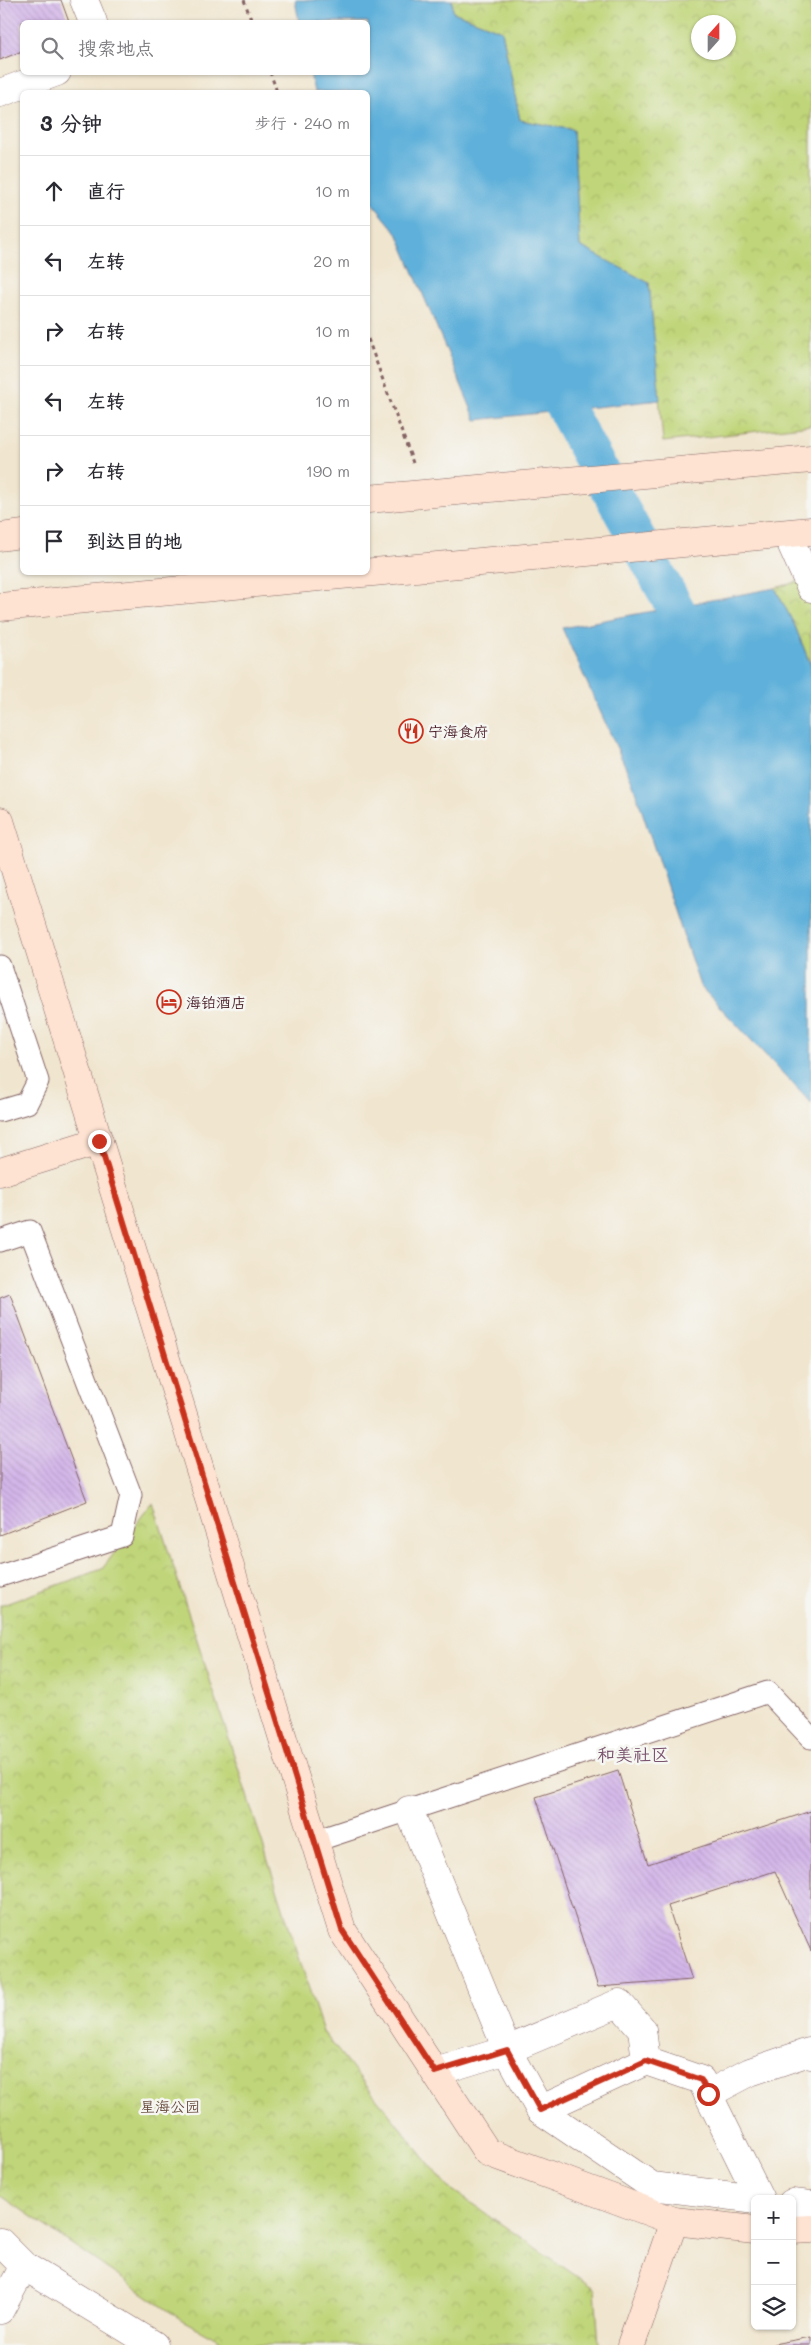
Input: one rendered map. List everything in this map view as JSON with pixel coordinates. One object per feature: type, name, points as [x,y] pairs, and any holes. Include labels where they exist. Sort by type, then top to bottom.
[{"type":"street","points":[[84,0],[92,20]]},
{"type":"street","points":[[0,93],[49,75]]},
{"type":"street","points":[[370,499],[811,459]]},
{"type":"street","points":[[370,573],[799,532],[811,588]]},
{"type":"street","points":[[0,537],[20,534]]},
{"type":"street","points":[[0,608],[348,575]]},
{"type":"street","points":[[0,821],[342,1930],[487,2152],[674,2221],[751,2230]]},
{"type":"street","points":[[0,1172],[99,1141]]},
{"type":"street","points":[[409,1810],[507,2050],[540,2110],[652,2186],[751,2198]]},
{"type":"street","points":[[435,2072],[507,2050],[619,2003],[642,2029],[646,2061]]},
{"type":"street","points":[[708,2094],[750,2072],[810,2052],[811,2055]]},
{"type":"street","points":[[540,2110],[646,2061],[701,2080],[756,2195]]},
{"type":"street","points":[[796,2203],[811,2205]]},
{"type":"street","points":[[631,2345],[674,2221]]},
{"type":"street","points":[[796,2230],[811,2229]]},
{"type":"street","points":[[0,2242],[24,2266],[154,2345]]},
{"type":"street","points":[[0,2310],[24,2266]]},
{"type":"lane","points":[[0,966],[38,1081],[27,1103],[0,1111]]},
{"type":"lane","points":[[0,1241],[30,1231],[131,1495],[122,1536],[0,1576]]},
{"type":"lane","points":[[315,1841],[768,1692],[811,1738]]},
{"type":"path","points":[[244,0],[251,20]]},
{"type":"path","points":[[271,75],[276,90]]},
{"type":"path","points":[[370,345],[424,494]]},
{"type":"green space","points":[[452,0],[811,0],[811,425],[663,442],[649,283],[580,246],[573,130],[520,120],[502,31],[453,12]]},
{"type":"green space","points":[[811,578],[811,666],[795,626],[775,588]]},
{"type":"green space","name":"星海公园","points":[[153,1503],[323,2032],[448,2187],[595,2289],[599,2345],[228,2345],[182,2320],[0,2195],[0,1606],[102,1569]]},
{"type":"water","points":[[295,0],[452,0],[453,12],[502,31],[520,120],[573,130],[580,246],[649,283],[660,400],[476,420],[397,233],[370,200],[370,90],[314,90],[310,75],[370,75],[370,20],[299,20]]},
{"type":"water","points":[[775,588],[795,626],[811,666],[811,1103],[700,986],[632,781],[562,628]]},
{"type":"building","points":[[0,0],[61,0],[68,20],[20,20],[20,52],[0,60]]},
{"type":"building","points":[[10,1294],[87,1501],[0,1535],[0,1298]]},
{"type":"building","points":[[618,1771],[648,1864],[811,1811],[811,1951],[775,1871],[668,1906],[692,1980],[598,1987],[536,1797]]},
{"type":"building","points":[[811,2337],[811,2345],[773,2345],[773,2344]]},
{"type":"waterway","points":[[542,366],[700,653]]},
{"type":"place","name":"宁海食府","points":[[411,731]]},
{"type":"place","name":"海铂酒店","points":[[169,1002]]},
{"type":"district","name":"和美社区","points":[[633,1754]]},
{"type":"route","points":[[99,1141],[342,1930],[435,2072],[507,2050],[540,2110],[646,2061],[701,2080],[708,2094]]}]
